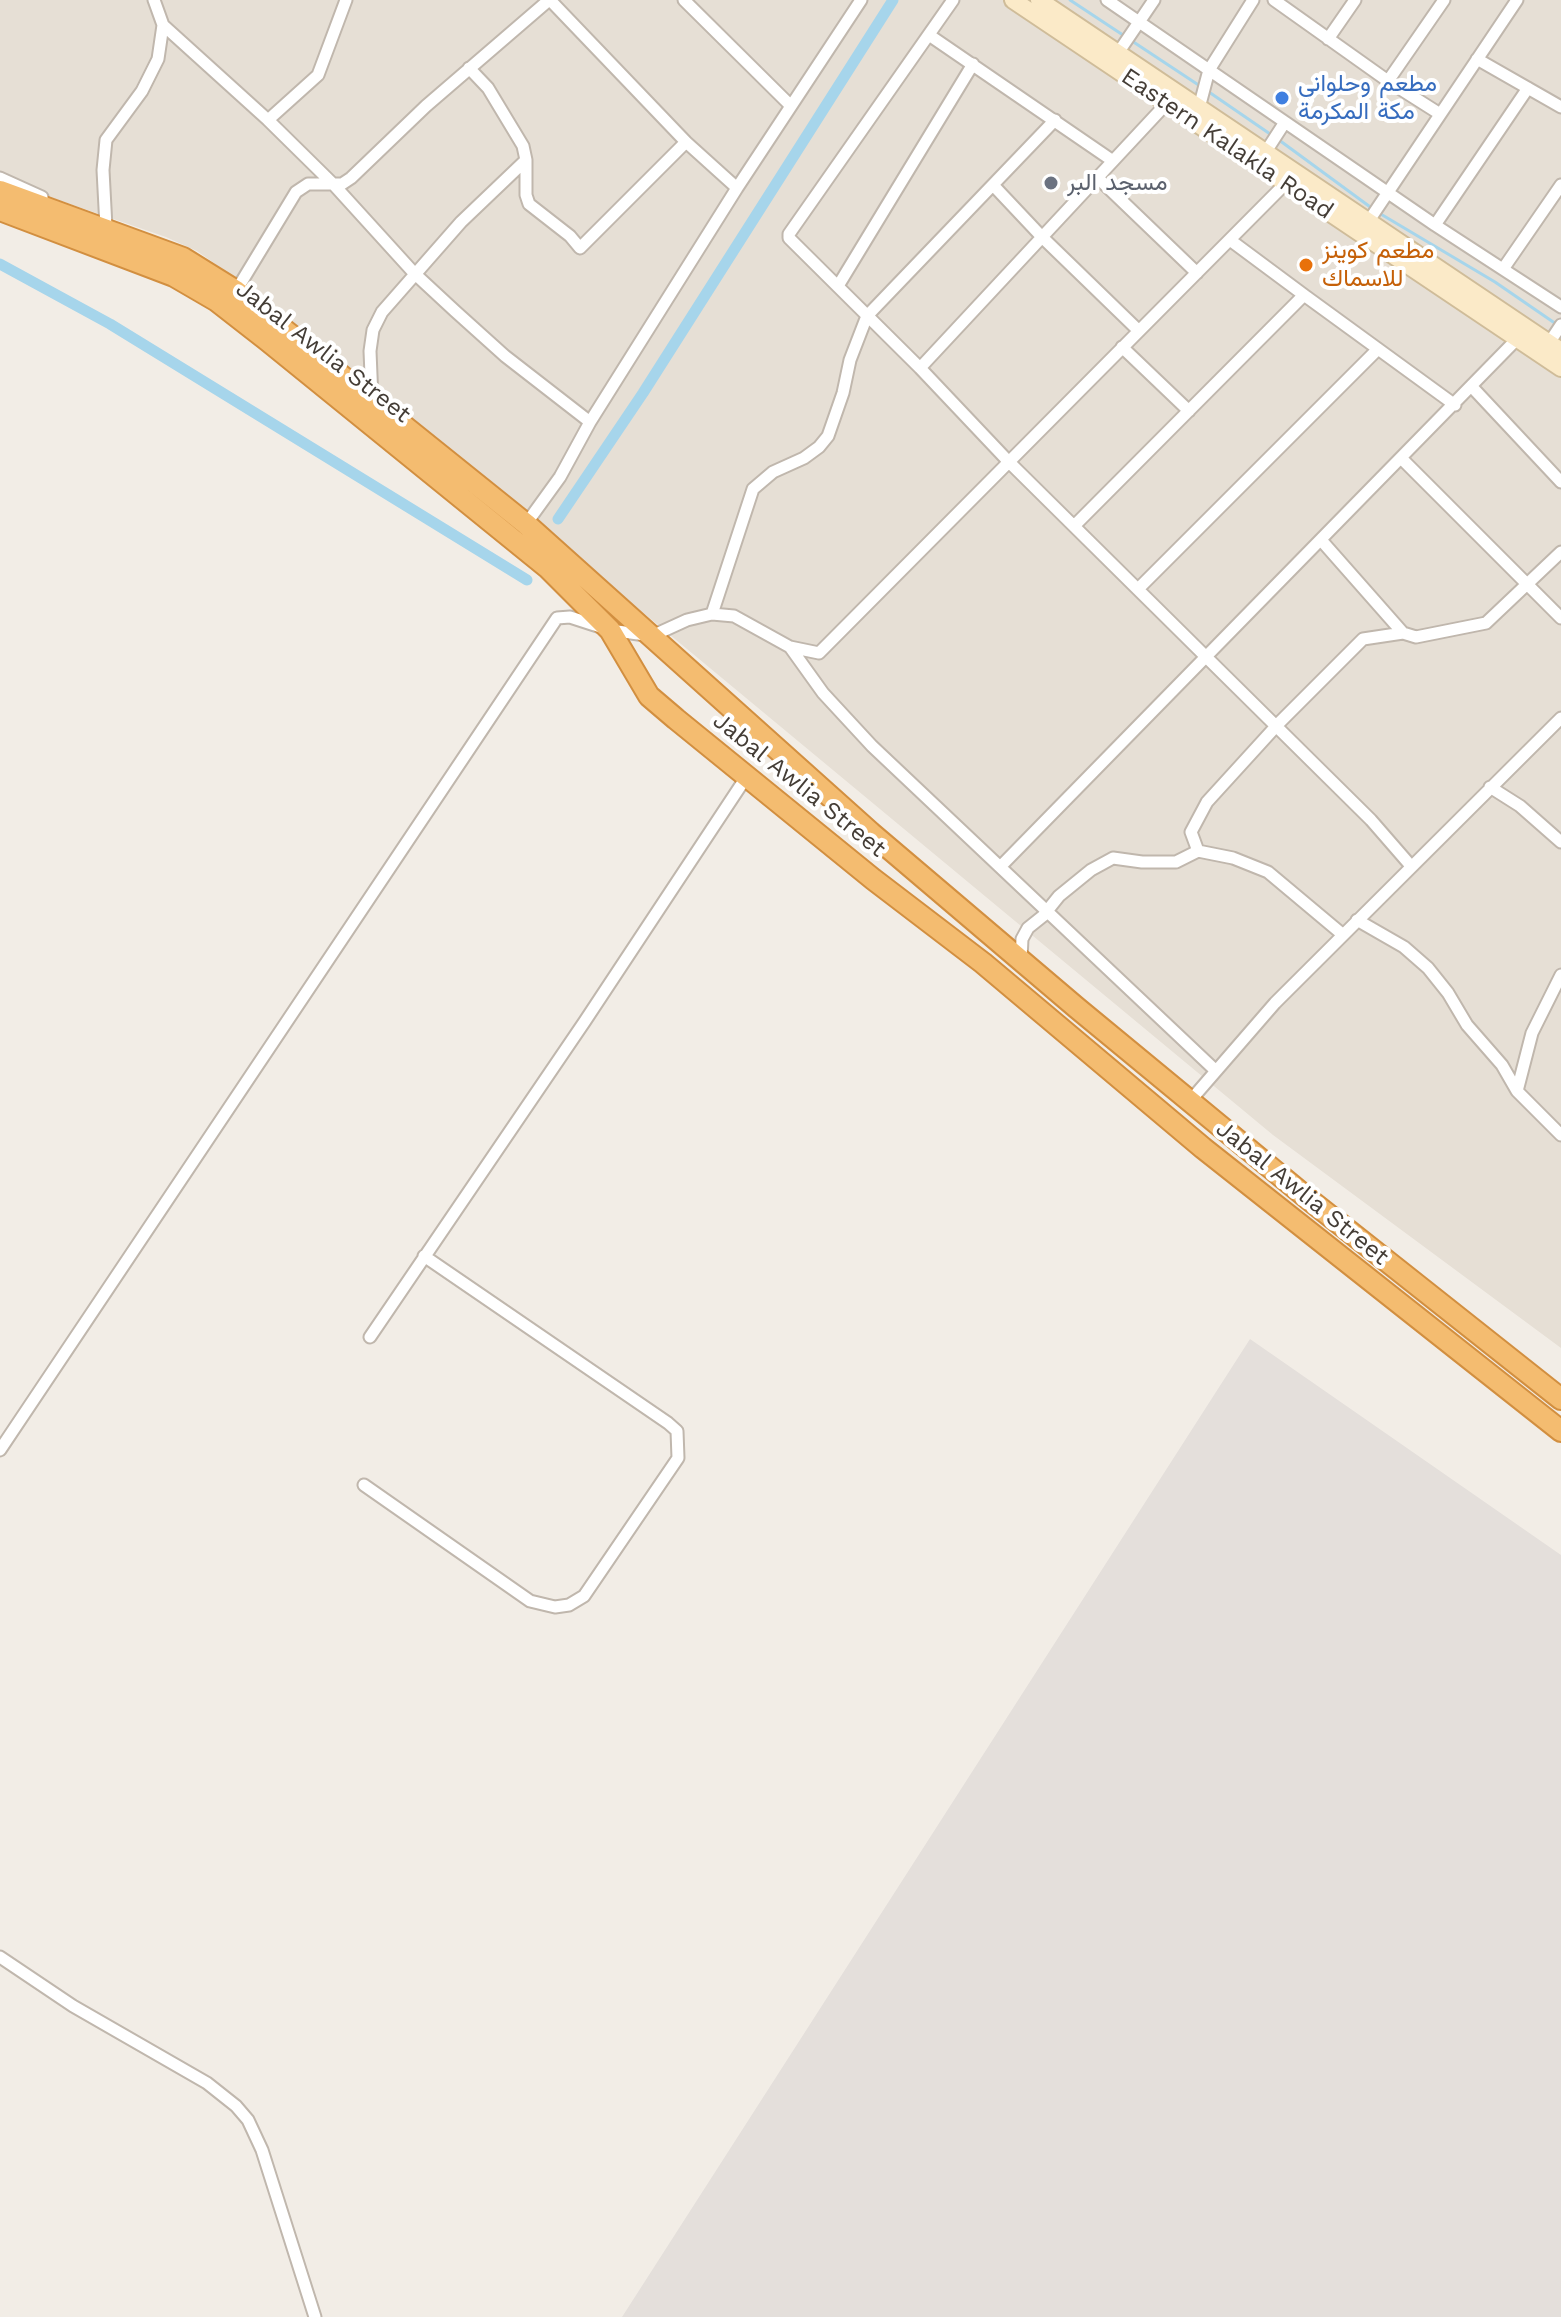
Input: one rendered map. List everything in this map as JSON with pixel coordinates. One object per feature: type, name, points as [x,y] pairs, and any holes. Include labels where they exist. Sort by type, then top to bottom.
[{"type":"highway","name":"Jabal Awlia Street","points":[[0,191],[183,258],[236,291],[526,524],[871,833],[1190,1101],[1561,1399]]},
{"type":"highway","name":"Jabal Awlia Street","points":[[0,210],[150,265],[208,295],[526,549],[566,585],[610,630],[649,696],[873,879],[983,963],[1203,1148],[1561,1431]]},
{"type":"street","points":[[154,0],[163,25],[334,185],[414,273],[505,356],[590,422]]},
{"type":"street","points":[[268,120],[318,75],[346,0]]},
{"type":"street","points":[[684,0],[791,106]]},
{"type":"street","points":[[526,524],[560,477],[590,422],[737,188],[861,0]]},
{"type":"street","points":[[953,0],[789,234],[792,242],[1371,820],[1411,866]]},
{"type":"street","name":"Eastern Kalakla Road","points":[[1013,0],[1285,184],[1364,228],[1555,347]]},
{"type":"street","points":[[1107,0],[1435,225],[1561,307]]},
{"type":"street","points":[[1118,53],[1154,0]]},
{"type":"street","points":[[1199,108],[1209,70],[1253,0]]},
{"type":"street","points":[[1274,0],[1440,114]]},
{"type":"street","points":[[1328,39],[1355,0]]},
{"type":"street","points":[[1388,81],[1444,0]]},
{"type":"street","points":[[1364,228],[1517,0]]},
{"type":"street","points":[[236,291],[296,192],[308,184],[342,184],[351,178],[545,1],[686,142],[737,188]]},
{"type":"street","name":"Eastern Kalakla Road","points":[[1045,2],[1265,153],[1364,228],[1561,368]]},
{"type":"street","points":[[106,227],[103,170],[106,140],[142,91],[158,59],[163,25]]},
{"type":"street","points":[[929,35],[1113,161]]},
{"type":"street","points":[[1477,59],[1561,107]]},
{"type":"street","points":[[838,286],[973,64]]},
{"type":"street","points":[[469,68],[488,88],[523,146],[529,204],[570,236],[580,248],[686,142]]},
{"type":"street","points":[[1435,225],[1528,88]]},
{"type":"street","points":[[920,368],[1167,103]]},
{"type":"street","points":[[712,614],[753,489],[773,472],[819,447],[828,436],[839,407],[850,360],[867,316],[1055,120]]},
{"type":"street","points":[[1265,153],[1285,122]]},
{"type":"street","points":[[372,400],[370,351],[373,330],[382,312],[461,222],[526,160]]},
{"type":"street","points":[[0,178],[148,245]]},
{"type":"street","points":[[1098,178],[1197,273]]},
{"type":"street","points":[[0,1450],[557,618],[574,618],[610,630],[652,636],[687,620],[712,614],[734,616],[790,647],[819,653],[1285,184]]},
{"type":"street","points":[[993,185],[1139,331]]},
{"type":"street","points":[[1503,269],[1561,185]]},
{"type":"street","points":[[1230,240],[1455,405]]},
{"type":"street","points":[[1074,526],[1304,295]]},
{"type":"street","points":[[1555,347],[1561,325]]},
{"type":"street","points":[[1001,866],[1517,339]]},
{"type":"street","points":[[1122,347],[1189,411]]},
{"type":"street","points":[[1139,588],[1377,350]]},
{"type":"street","points":[[1472,387],[1561,482]]},
{"type":"street","points":[[1402,459],[1561,618]]},
{"type":"street","points":[[1321,540],[1403,633]]},
{"type":"street","points":[[1198,851],[1191,832],[1207,802],[1363,639],[1403,633],[1416,637],[1478,627],[1494,617],[1561,552]]},
{"type":"street","points":[[790,647],[823,693],[872,746],[1215,1070]]},
{"type":"street","points":[[1190,1101],[1275,1003],[1561,718]]},
{"type":"street","points":[[370,1337],[747,776]]},
{"type":"street","points":[[1490,787],[1520,806],[1561,842]]},
{"type":"street","points":[[1021,959],[1022,939],[1028,928],[1059,896],[1091,870],[1113,858],[1176,862],[1198,851],[1233,858],[1268,872],[1342,934]]},
{"type":"street","points":[[1357,920],[1404,947],[1428,968],[1467,1025],[1502,1065],[1517,1091],[1561,1135]]},
{"type":"street","points":[[1517,1091],[1532,1033],[1561,975]]},
{"type":"street","points":[[364,1485],[530,1601],[555,1607],[569,1605],[584,1596],[678,1458],[677,1431],[668,1423],[424,1256]]},
{"type":"street","points":[[0,1957],[73,2006],[207,2083],[236,2106],[248,2120],[262,2150],[315,2317]]},
{"type":"shaded area","points":[[0,0],[1561,0],[1561,1348],[1273,1135],[265,299],[197,251],[166,237],[0,180]]},
{"type":"shaded area","points":[[1250,1339],[1561,1555],[1561,2317],[622,2317]]},
{"type":"waterway","points":[[558,519],[643,393],[893,0]]},
{"type":"waterway","points":[[1070,0],[1200,86]]},
{"type":"waterway","points":[[1206,90],[1273,136]]},
{"type":"waterway","points":[[1279,140],[1373,209]]},
{"type":"waterway","points":[[1379,213],[1495,282],[1559,326]]},
{"type":"waterway","points":[[0,264],[110,324],[527,580]]},
{"type":"place","name":"مطعم وحلواني مكة المكرمة","points":[[1282,98]]},
{"type":"place","name":"مسجد البر","points":[[1051,183]]},
{"type":"place","name":"مطعم كوينز للاسماك","points":[[1306,265]]}]
